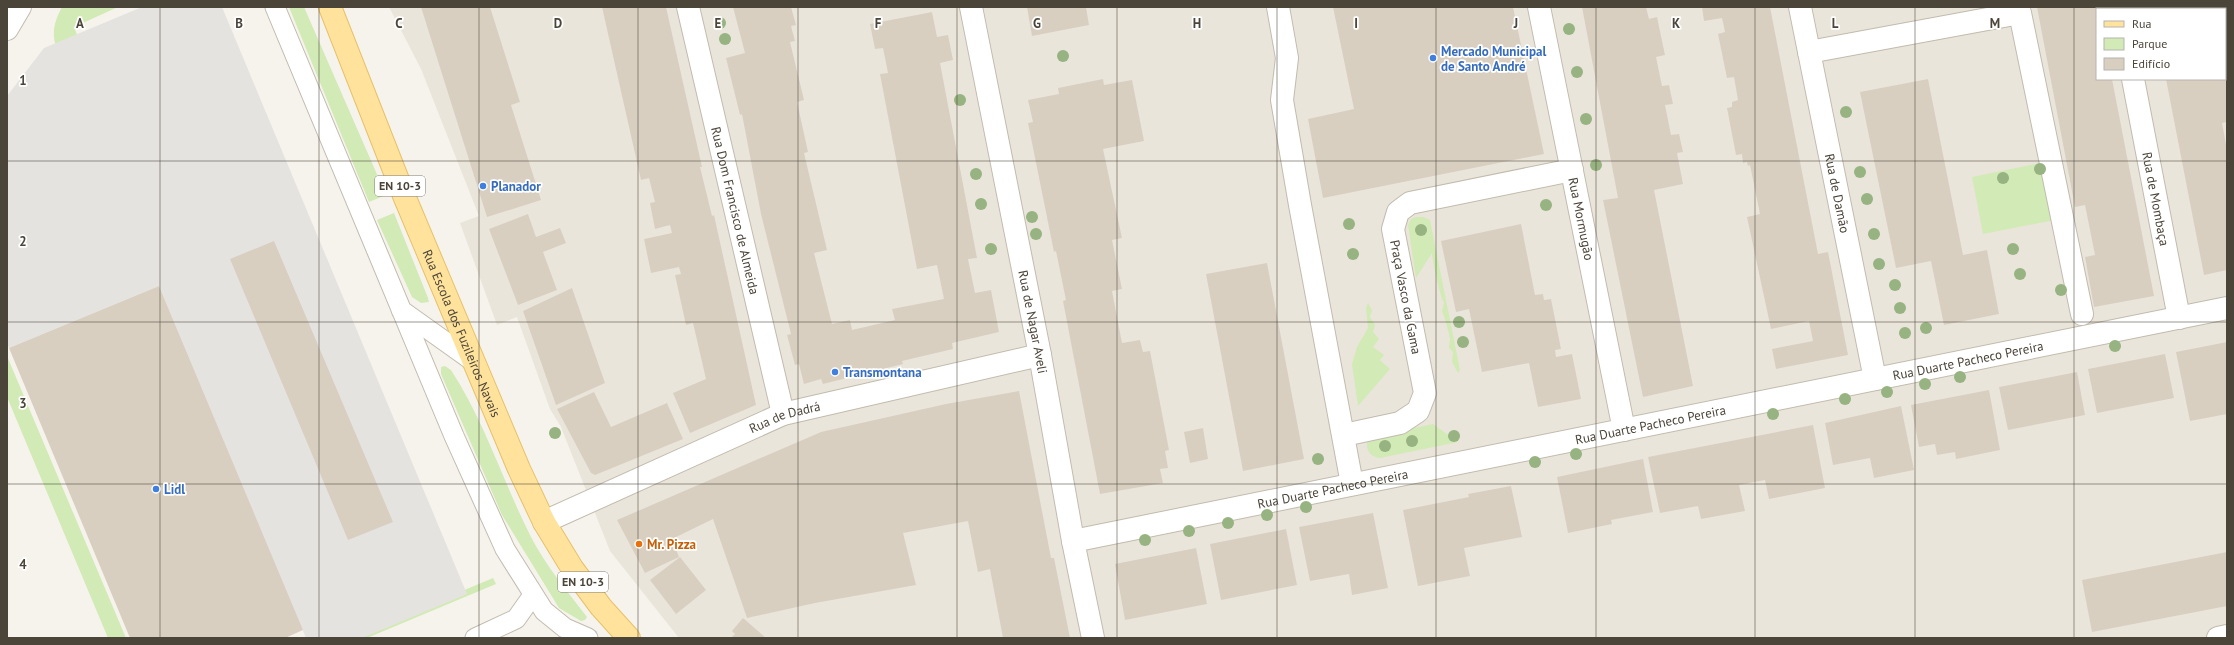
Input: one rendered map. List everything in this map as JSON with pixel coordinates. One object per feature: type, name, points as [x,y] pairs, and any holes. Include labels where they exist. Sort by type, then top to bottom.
[{"type":"main road","name":"Rua Escola dos Fuzileiros Navais","points":[[330,8],[405,198],[519,469],[544,522],[572,568],[601,607],[629,638]]},
{"type":"street","points":[[7,29],[20,7]]},
{"type":"street","name":"Rua Dom Francisco de Almeida","points":[[688,7],[783,414]]},
{"type":"street","name":"Rua de Nagar Aveli","points":[[971,7],[1040,355],[1073,541],[1093,638]]},
{"type":"street","points":[[1278,7],[1287,58],[1282,100],[1301,213],[1344,435],[1352,484]]},
{"type":"street","name":"Rua Mormugão","points":[[1538,7],[1624,430]]},
{"type":"street","name":"Rua de Damão","points":[[1800,7],[1875,379]]},
{"type":"street","points":[[1809,52],[2020,13],[2082,314]]},
{"type":"street","name":"Rua de Mombaça","points":[[2133,80],[2179,318]]},
{"type":"street","name":"Praça Vasco da Gama","points":[[1344,435],[1400,423],[1418,411],[1425,393],[1393,229],[1398,212],[1410,203],[1572,170]]},
{"type":"street","name":"Rua Duarte Pacheco Pereira","points":[[1073,541],[2227,308]]},
{"type":"street","name":"Rua de Dadrá","points":[[544,522],[783,414],[1040,355]]},
{"type":"street","points":[[2218,638],[2227,636]]},
{"type":"lane","points":[[275,7],[454,436],[505,549],[544,611],[565,628],[588,638]]},
{"type":"lane","points":[[401,310],[474,362]]},
{"type":"lane","points":[[475,638],[516,619],[533,595]]},
{"type":"shaded area","points":[[142,7],[222,7],[467,594],[362,638],[306,638],[159,286],[9,348],[7,343],[7,96],[44,48]]},
{"type":"shaded area","points":[[389,7],[2227,7],[2227,638],[679,638],[610,551],[561,427],[550,409],[517,317],[497,325],[460,223],[479,216],[421,69]]},
{"type":"green space","points":[[62,7],[118,7],[74,27],[83,49],[57,50],[54,39],[54,28]]},
{"type":"green space","points":[[289,7],[304,7],[386,195],[369,202]]},
{"type":"green space","points":[[2045,162],[2060,219],[1983,234],[1972,177]]},
{"type":"green space","points":[[394,213],[429,302],[421,303],[412,297],[377,220]]},
{"type":"green space","points":[[1423,217],[1430,220],[1460,370],[1458,373],[1452,362],[1453,352],[1449,348],[1450,337],[1442,312],[1444,302],[1438,286],[1432,253],[1416,278],[1408,225],[1411,219]]},
{"type":"green space","points":[[1368,303],[1372,310],[1370,317],[1375,325],[1373,332],[1379,339],[1373,347],[1384,355],[1380,360],[1390,369],[1358,406],[1352,364],[1357,347],[1368,328],[1366,308]]},
{"type":"green space","points":[[7,356],[126,638],[108,638],[7,397]]},
{"type":"green space","points":[[445,366],[451,370],[474,410],[521,516],[537,548],[557,578],[587,617],[585,620],[581,621],[559,608],[502,515],[441,374],[441,367]]},
{"type":"green space","points":[[1433,424],[1458,442],[1380,458],[1372,455],[1368,451],[1367,442],[1372,437]]},
{"type":"green space","points":[[493,578],[496,584],[367,638],[350,638]]},
{"type":"building","points":[[421,7],[490,7],[520,102],[511,105],[541,200],[487,217]]},
{"type":"building","points":[[602,7],[666,7],[702,167],[700,167],[712,216],[714,215],[756,405],[690,433],[673,393],[706,379],[693,323],[686,325],[675,275],[681,274],[679,267],[651,273],[644,239],[672,233],[670,225],[655,229],[650,203],[655,202],[649,178],[641,180]]},
{"type":"building","points":[[733,7],[791,7],[796,25],[791,26],[795,41],[790,42],[804,100],[797,102],[808,152],[804,153],[827,250],[814,253],[832,324],[850,320],[852,330],[895,320],[892,309],[944,299],[937,265],[917,269],[880,74],[888,73],[883,48],[875,49],[870,24],[932,12],[937,37],[948,35],[953,60],[940,63],[977,258],[968,259],[975,293],[991,290],[999,332],[952,343],[953,349],[902,361],[903,364],[823,384],[821,379],[804,384],[799,364],[795,365],[787,335],[791,334],[761,214],[742,114],[740,115],[726,58],[745,53]]},
{"type":"building","points":[[1027,7],[1086,7],[1089,25],[1032,36]]},
{"type":"building","name":"Mercado Municipal de Santo André","points":[[1333,7],[1513,7],[1544,154],[1323,198],[1308,119],[1354,109]]},
{"type":"building","points":[[1582,7],[1646,7],[1649,19],[1657,17],[1665,55],[1656,57],[1662,86],[1669,85],[1673,104],[1665,105],[1671,135],[1679,134],[1683,152],[1677,153],[1683,184],[1654,190],[1693,386],[1643,397],[1603,200],[1618,198]]},
{"type":"building","points":[[1702,7],[1770,7],[1818,254],[1828,252],[1848,355],[1776,369],[1772,349],[1813,341],[1809,321],[1771,329],[1747,217],[1760,214],[1750,165],[1748,166],[1747,162],[1743,163],[1742,154],[1736,155],[1727,108],[1732,107],[1732,102],[1738,100],[1734,77],[1727,78],[1718,34],[1725,32],[1722,18],[1704,21]]},
{"type":"building","points":[[2037,7],[2098,7],[2096,8],[2096,80],[2112,80],[2154,296],[2094,307],[2085,257],[2095,255],[2085,205],[2075,207]]},
{"type":"building","points":[[2152,7],[2210,7],[2210,8]]},
{"type":"building","points":[[2226,72],[2227,122],[2222,123],[2227,150],[2227,270],[2204,275],[2166,80],[2226,80]]},
{"type":"building","points":[[1103,79],[1104,85],[1132,80],[1144,141],[1103,149],[1122,238],[1112,240],[1122,289],[1112,291],[1122,343],[1140,340],[1143,352],[1150,351],[1169,450],[1165,451],[1168,468],[1160,469],[1163,483],[1100,494],[1063,301],[1066,300],[1056,251],[1054,252],[1028,123],[1033,122],[1028,100],[1059,94],[1058,88]]},
{"type":"building","points":[[1928,79],[1963,255],[1987,250],[1999,314],[1944,325],[1931,261],[1896,268],[1860,92]]},
{"type":"building","points":[[528,214],[536,237],[560,228],[566,243],[543,252],[557,290],[518,305],[489,229]]},
{"type":"building","points":[[1521,224],[1535,295],[1543,294],[1544,300],[1551,299],[1561,349],[1555,350],[1556,357],[1572,354],[1581,399],[1538,407],[1529,363],[1482,372],[1469,309],[1456,312],[1441,241]]},
{"type":"building","points":[[274,241],[393,522],[348,540],[230,259]]},
{"type":"building","points":[[1267,263],[1304,459],[1243,471],[1206,274]]},
{"type":"building","name":"Lidl","points":[[159,286],[303,630],[285,638],[130,638],[9,348]]},
{"type":"building","points":[[572,288],[605,383],[556,405],[523,311]]},
{"type":"building","points":[[2227,342],[2227,414],[2190,421],[2176,352]]},
{"type":"building","points":[[2165,354],[2174,398],[2097,413],[2088,369]]},
{"type":"building","points":[[2077,372],[2085,415],[2008,430],[1999,387]]},
{"type":"building","points":[[1989,390],[2000,450],[1956,459],[1955,452],[1937,455],[1935,444],[1919,447],[1911,405]]},
{"type":"building","points":[[1019,391],[1051,558],[1054,558],[1070,638],[1003,638],[990,569],[978,572],[968,521],[903,533],[916,585],[815,603],[747,618],[713,519],[672,539],[679,557],[645,573],[617,520],[821,432],[946,404]]},
{"type":"building","points":[[594,392],[611,427],[667,403],[683,439],[595,475],[591,473],[557,409]]},
{"type":"building","points":[[1901,406],[1914,470],[1874,478],[1870,458],[1833,465],[1825,423]]},
{"type":"building","points":[[1813,425],[1825,488],[1769,499],[1765,480],[1739,485],[1745,511],[1701,519],[1698,506],[1660,513],[1648,457]]},
{"type":"building","points":[[1203,428],[1208,459],[1190,463],[1184,432]]},
{"type":"building","points":[[1643,459],[1653,512],[1611,520],[1612,524],[1568,533],[1557,477]]},
{"type":"building","points":[[1511,486],[1522,537],[1464,548],[1470,576],[1418,586],[1403,510],[1469,497],[1468,494]]},
{"type":"building","points":[[1373,513],[1388,588],[1352,595],[1349,574],[1310,581],[1299,527]]},
{"type":"building","points":[[1286,529],[1297,585],[1221,600],[1210,544]]},
{"type":"building","points":[[1196,548],[1207,604],[1125,620],[1115,564]]},
{"type":"building","points":[[2227,552],[2227,606],[2092,632],[2082,580]]},
{"type":"building","points":[[680,557],[706,590],[676,614],[650,580]]},
{"type":"building","points":[[743,618],[766,638],[731,638],[735,634],[732,631]]},
{"type":"place","name":"Mercado Municipal de Santo André","points":[[1433,58]]},
{"type":"place","name":"Planador","points":[[483,186]]},
{"type":"place","name":"Transmontana","points":[[835,372]]},
{"type":"place","name":"Lidl","points":[[156,489]]},
{"type":"place","name":"Mr. Pizza","points":[[639,544]]}]
